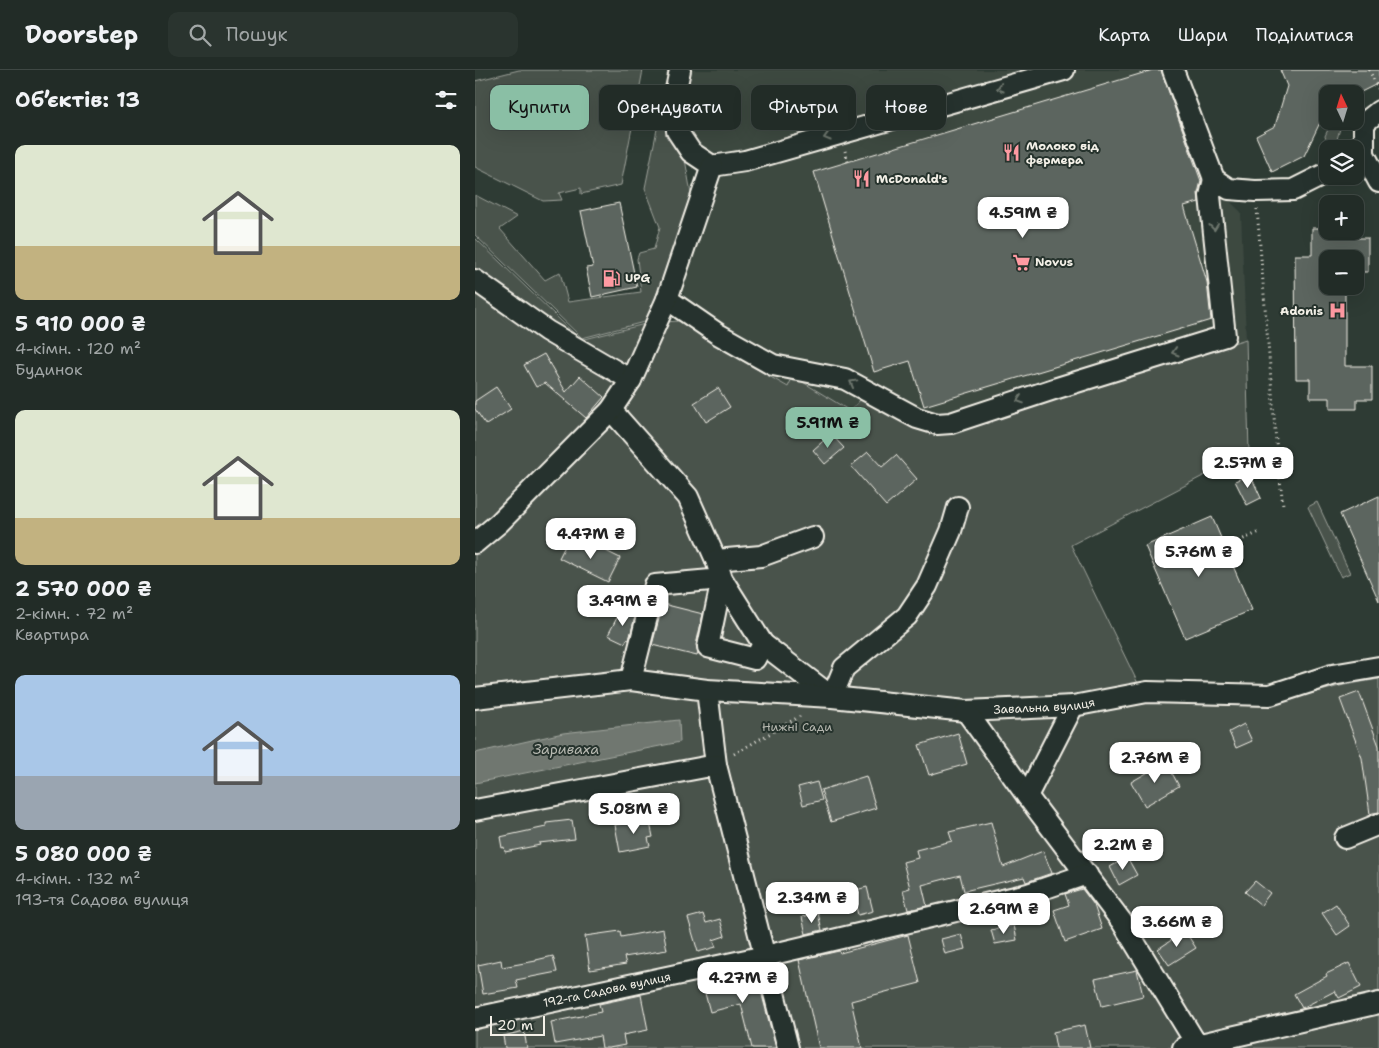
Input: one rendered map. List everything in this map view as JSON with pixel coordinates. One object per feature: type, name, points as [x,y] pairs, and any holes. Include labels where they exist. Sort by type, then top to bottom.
[{"type":"street","points":[[680,70],[675,94],[677,131],[691,152],[712,166],[745,161],[1064,70]]},
{"type":"street","points":[[667,299],[718,334],[773,365],[845,379],[917,418],[937,424],[951,424],[1054,389],[1225,336],[1210,196],[1214,179],[1173,70]]},
{"type":"street","points":[[1362,140],[1364,123],[1379,111]]},
{"type":"street","points":[[1364,161],[1379,182]]},
{"type":"street","points":[[475,543],[499,524],[611,410],[631,380],[667,299],[712,166]]},
{"type":"street","points":[[1214,179],[1229,189],[1255,191],[1293,190],[1319,177]]},
{"type":"street","points":[[475,280],[547,331],[631,380]]},
{"type":"street","points":[[611,410],[688,497],[716,560],[722,579],[763,644],[832,697],[844,668],[907,616],[927,586],[951,531],[958,507]]},
{"type":"street","points":[[716,560],[761,556],[813,537]]},
{"type":"street","points":[[722,579],[708,647],[755,659],[763,644]]},
{"type":"street","points":[[631,680],[655,584],[722,579]]},
{"type":"street","name":"Завальна вулиця","points":[[475,698],[631,680],[707,690],[832,697],[966,711],[1073,706],[1147,692],[1270,695],[1332,676],[1379,667]]},
{"type":"street","points":[[707,690],[716,765],[788,1048]]},
{"type":"street","points":[[1027,796],[1073,706]]},
{"type":"street","points":[[966,711],[1122,922],[1190,1046],[1379,1004]]},
{"type":"street","points":[[475,810],[716,765]]},
{"type":"street","points":[[1345,838],[1379,824]]},
{"type":"street","name":"192-га Садова вулиця","points":[[475,1018],[765,956],[1028,894],[1087,874]]},
{"type":"path","points":[[1369,70],[1379,90]]},
{"type":"path","points":[[1255,191],[1283,505]]},
{"type":"path","points":[[1225,547],[1260,532]]},
{"type":"path","points":[[716,765],[832,697]]},
{"type":"shaded area","points":[[686,70],[1170,70],[1207,179],[1241,212],[1246,339],[938,435],[914,426],[850,411],[794,377],[788,388],[720,348],[694,324],[681,289],[683,271],[718,162],[694,148],[684,130],[741,130],[741,85],[685,85]]},
{"type":"green space","points":[[519,70],[643,70],[640,85],[599,85],[599,130],[632,130],[621,185],[581,194],[581,188],[559,193],[562,200],[543,201],[475,167],[475,81]]},
{"type":"green space","points":[[669,70],[674,70],[676,85],[666,85]]},
{"type":"green space","points":[[657,130],[681,130],[691,194],[648,321],[582,338],[475,235],[475,195],[517,217],[500,229],[545,280],[560,272],[568,302],[641,292],[637,259],[639,253],[654,249],[660,227],[645,188]]},
{"type":"green space","points":[[1328,130],[1340,130],[1337,140],[1326,140],[1325,136]]},
{"type":"green space","name":"Нижні Сади","points":[[475,238],[581,340],[649,323],[679,321],[694,324],[720,348],[788,387],[793,376],[850,411],[862,398],[914,426],[938,435],[1246,339],[1249,452],[1071,545],[1147,702],[1274,703],[1344,685],[1379,679],[1379,1048],[475,1048]]},
{"type":"green space","points":[[1317,502],[1350,573],[1341,577],[1308,507]]},
{"type":"water","name":"Зариваха","points":[[679,720],[680,742],[475,783],[475,753],[563,733]]},
{"type":"building","name":"Novus","points":[[1153,70],[1161,70],[1201,181],[1198,193],[1199,202],[1184,206],[1207,282],[1211,320],[924,406],[910,361],[874,372],[814,172]]},
{"type":"building","points":[[1280,70],[1379,70],[1379,83],[1364,90],[1364,85],[1319,85],[1319,125],[1304,156],[1272,172],[1256,136],[1275,126],[1287,86]]},
{"type":"building","points":[[619,203],[637,287],[592,297],[586,268],[593,267],[581,211]]},
{"type":"building","points":[[1312,228],[1319,228],[1319,240],[1364,240],[1364,238],[1368,238],[1368,272],[1364,272],[1364,250],[1319,250],[1319,295],[1345,295],[1345,366],[1372,366],[1372,399],[1357,399],[1357,409],[1330,409],[1330,398],[1310,398],[1310,379],[1296,379],[1295,255],[1312,255]]},
{"type":"building","points":[[544,354],[566,392],[580,376],[604,397],[586,418],[545,383],[536,387],[524,365]]},
{"type":"building","points":[[496,387],[511,409],[486,425],[475,409],[475,401]]},
{"type":"building","points":[[718,388],[730,407],[706,422],[694,403]]},
{"type":"building","points":[[831,434],[844,448],[825,464],[813,450]]},
{"type":"building","points":[[868,452],[882,467],[896,455],[917,479],[886,506],[851,466]]},
{"type":"building","points":[[1250,474],[1261,498],[1247,505],[1235,481]]},
{"type":"building","points":[[1379,496],[1379,601],[1340,514]]},
{"type":"building","points":[[1212,517],[1252,610],[1185,638],[1145,546]]},
{"type":"building","points":[[568,540],[591,551],[594,545],[620,558],[608,582],[559,558]]},
{"type":"building","points":[[663,604],[703,614],[696,645],[697,656],[652,645]]},
{"type":"building","points":[[621,610],[635,617],[629,640],[627,639],[625,643],[608,635]]},
{"type":"building","points":[[1359,692],[1379,746],[1379,812],[1370,814],[1362,758],[1340,699]]},
{"type":"building","points":[[1244,724],[1252,741],[1236,748],[1229,732]]},
{"type":"building","points":[[958,733],[967,764],[929,775],[919,745]]},
{"type":"building","points":[[1166,762],[1179,786],[1145,806],[1131,782]]},
{"type":"building","points":[[866,776],[876,808],[831,822],[821,790]]},
{"type":"building","points":[[817,782],[822,800],[803,805],[798,787]]},
{"type":"building","points":[[649,818],[653,837],[648,838],[650,846],[620,852],[615,825]]},
{"type":"building","points":[[572,820],[575,839],[539,843],[540,845],[505,852],[504,847],[502,848],[500,837],[546,827],[546,823]]},
{"type":"building","points":[[991,822],[1003,867],[1043,851],[1052,873],[1026,882],[1024,877],[964,891],[960,875],[922,885],[927,906],[908,910],[903,890],[910,888],[903,862],[918,858],[916,850],[952,841],[949,832]]},
{"type":"building","points":[[1127,857],[1137,875],[1119,885],[1110,867]]},
{"type":"building","points":[[1255,881],[1270,893],[1261,905],[1245,892]]},
{"type":"building","points":[[867,887],[873,911],[858,915],[852,891]]},
{"type":"building","points":[[1082,889],[1094,905],[1102,929],[1065,942],[1054,910],[1069,905],[1065,894]]},
{"type":"building","points":[[1336,904],[1350,926],[1337,935],[1322,913]]},
{"type":"building","points":[[818,913],[822,930],[806,934],[802,917]]},
{"type":"building","points":[[703,914],[706,923],[720,919],[725,936],[713,940],[716,947],[698,952],[688,918]]},
{"type":"building","points":[[1014,925],[1017,940],[995,944],[991,930]]},
{"type":"building","points":[[663,929],[667,950],[624,957],[626,964],[590,970],[585,936],[620,931],[621,937]]},
{"type":"building","points":[[1185,931],[1196,948],[1169,965],[1158,949]]},
{"type":"building","points":[[961,934],[965,949],[945,954],[941,939]]},
{"type":"building","points":[[908,935],[920,983],[851,1001],[862,1048],[819,1048],[799,960],[839,951],[840,953]]},
{"type":"building","points":[[553,956],[557,972],[516,980],[518,988],[483,994],[478,965],[501,960],[502,967]]},
{"type":"building","points":[[1349,963],[1361,987],[1339,998],[1335,991],[1302,1008],[1294,994],[1327,976],[1326,974]]},
{"type":"building","points":[[756,970],[776,1048],[752,1048],[741,1004],[710,1012],[702,982]]},
{"type":"building","points":[[1137,970],[1143,996],[1102,1006],[1095,979]]},
{"type":"building","points":[[641,995],[648,1030],[623,1035],[625,1045],[602,1048],[600,1036],[555,1044],[551,1022],[601,1012],[599,1004]]},
{"type":"building","points":[[1085,1025],[1090,1048],[1056,1048],[1053,1032]]},
{"type":"building","points":[[524,1031],[527,1048],[505,1048],[503,1036]]},
{"type":"place","name":"Молоко від фермера","points":[[1012,153]]},
{"type":"place","name":"McDonald's","points":[[862,179]]},
{"type":"place","name":"Novus","points":[[1021,262]]},
{"type":"place","name":"UPG","points":[[611,278]]},
{"type":"place","name":"Adonis","points":[[1337,311]]}]
